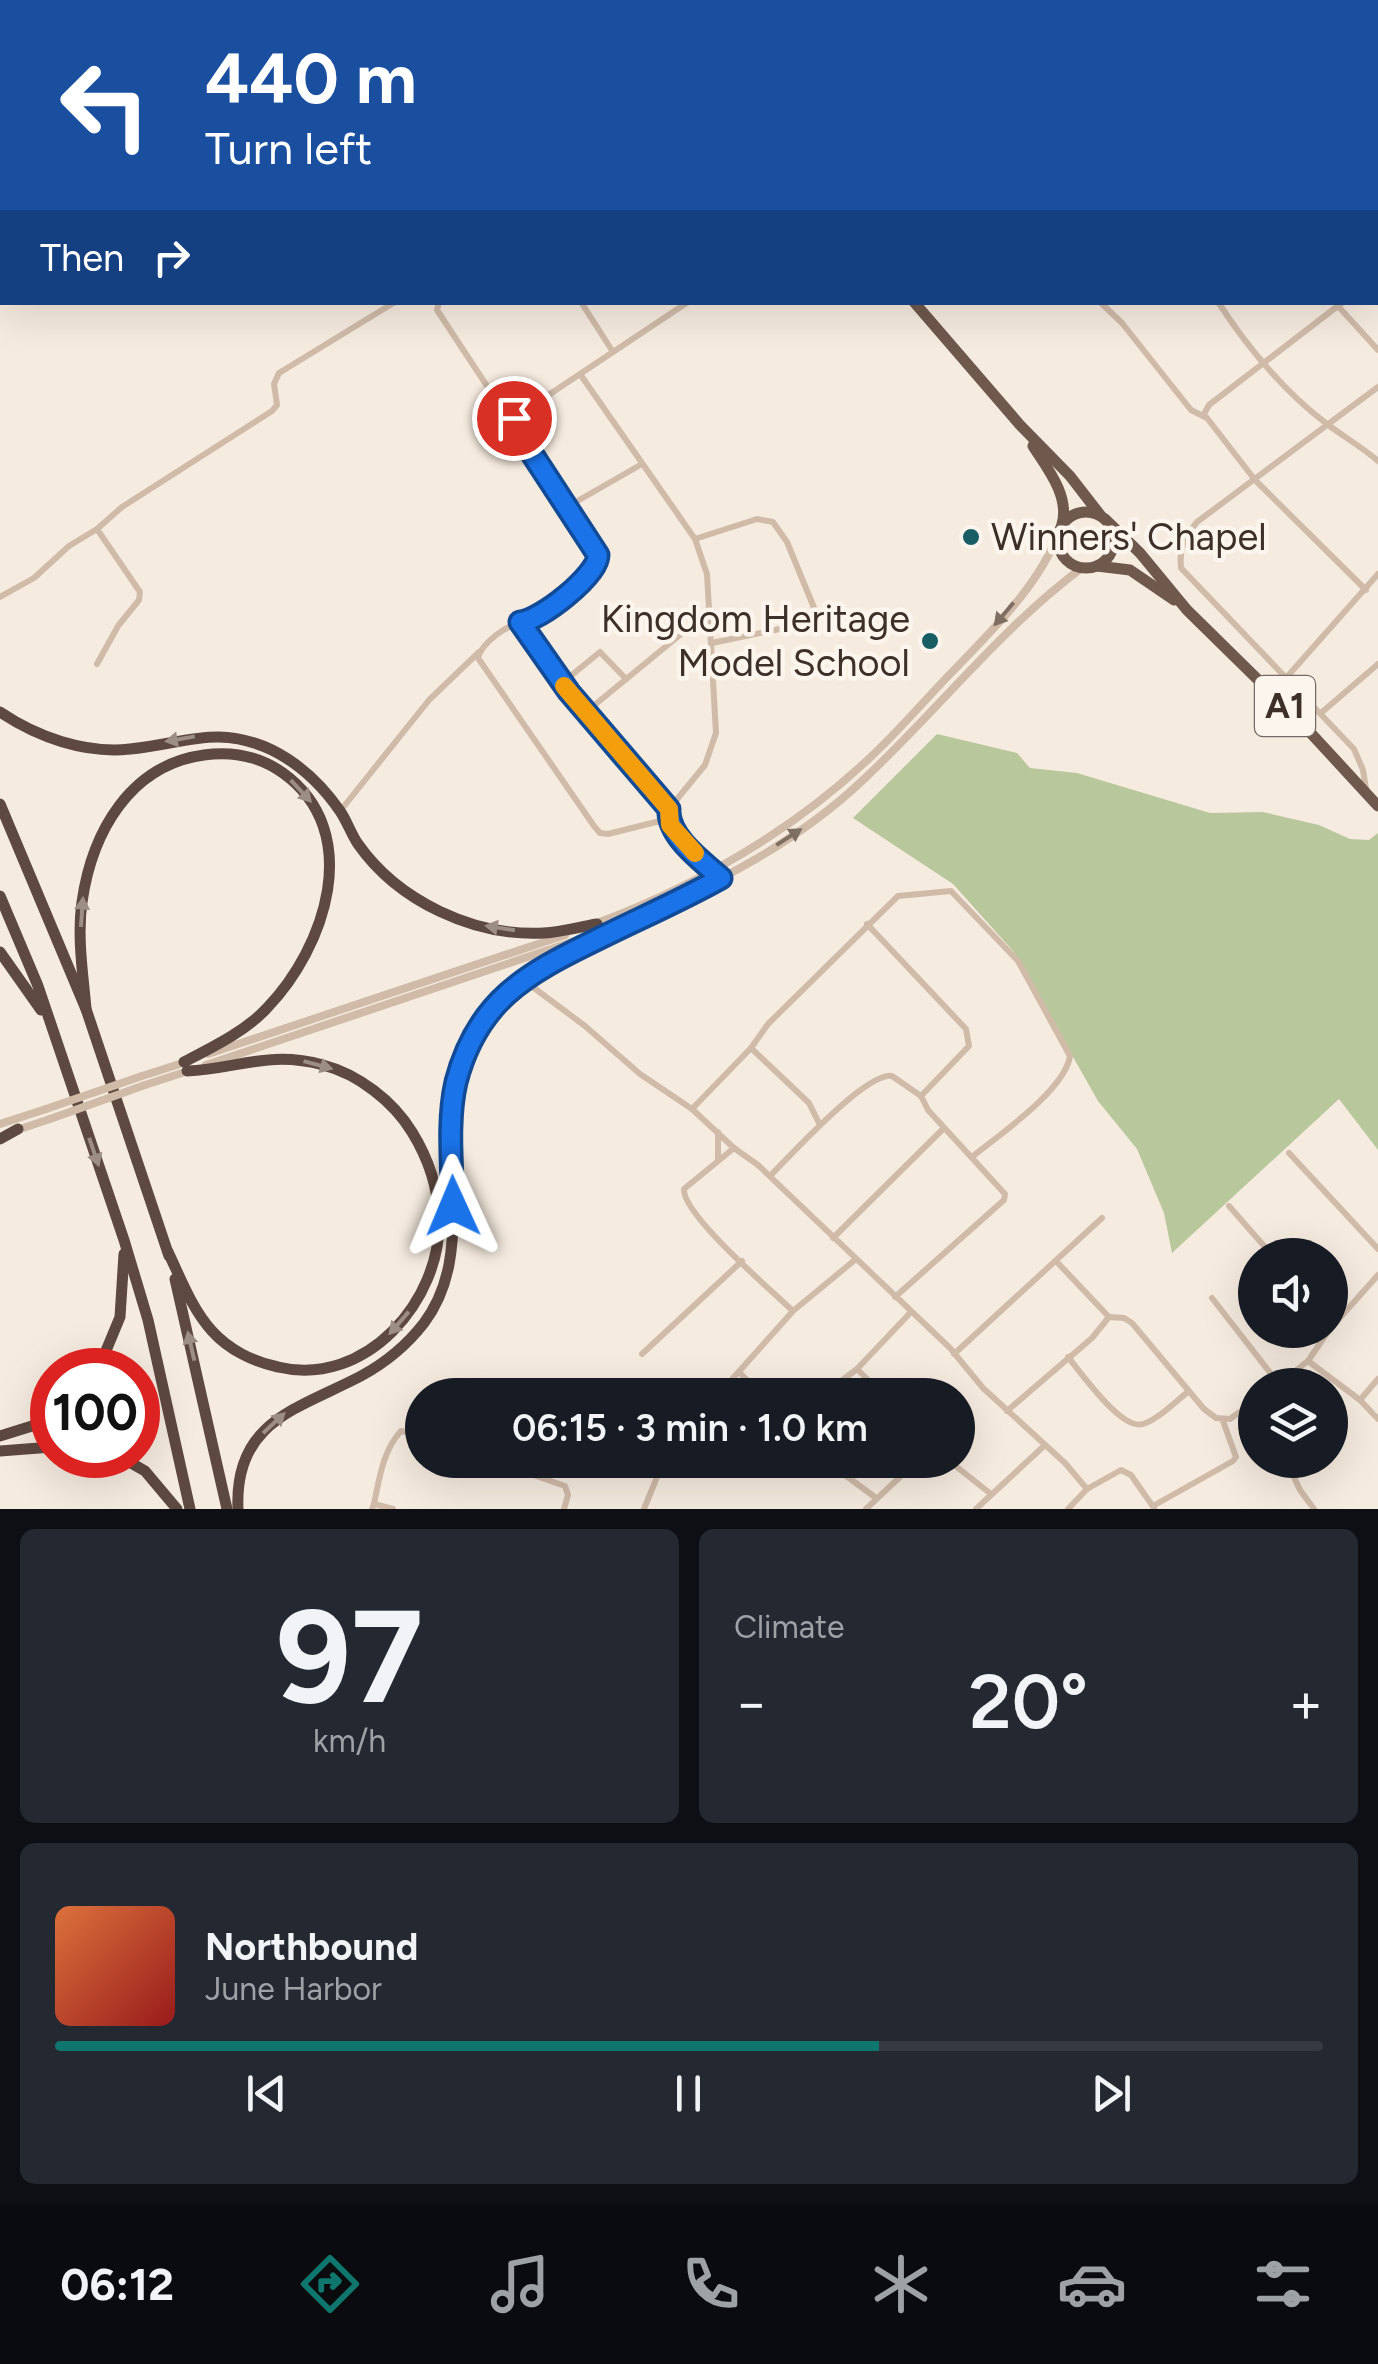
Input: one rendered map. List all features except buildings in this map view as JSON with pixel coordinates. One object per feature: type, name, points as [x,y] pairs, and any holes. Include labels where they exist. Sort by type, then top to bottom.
[{"type":"highway","name":"A1","points":[[917,305],[1187,610],[1295,716],[1378,806]]},
{"type":"highway","name":"A1","points":[[1020,425],[1060,492],[1064,515],[1060,531]]},
{"type":"highway","points":[[1078,513],[1103,517],[1114,536],[1113,546],[1102,562],[1088,567],[1066,560],[1058,544],[1060,531],[1078,513]]},
{"type":"highway","name":"A1","points":[[1088,567],[1117,566],[1130,570],[1187,610]]},
{"type":"highway","points":[[0,712],[38,734],[92,748],[130,750],[206,736],[251,742],[305,772],[340,811],[358,844],[390,881],[446,915],[498,930],[544,933],[596,924]]},
{"type":"highway","points":[[86,1009],[80,942],[82,904],[93,856],[124,799],[140,780],[181,758],[225,752],[267,764],[301,789],[324,822],[328,894],[321,922],[296,972],[264,1012],[186,1067]]},
{"type":"highway","points":[[0,804],[86,1009],[168,1252],[227,1509]]},
{"type":"highway","points":[[0,896],[52,1026],[124,1240],[148,1320],[190,1509]]},
{"type":"highway","points":[[238,1509],[237,1489],[243,1468],[255,1443],[271,1423],[294,1406],[364,1375],[400,1350],[426,1321],[446,1281],[454,1238],[452,1119],[457,1080],[469,1046],[485,1019],[505,994],[541,966],[642,916]]},
{"type":"highway","points":[[0,952],[52,1026]]},
{"type":"highway","points":[[168,1252],[198,1312],[214,1333],[262,1364],[292,1371],[332,1368],[362,1356],[386,1338],[406,1316],[425,1285],[438,1236],[430,1168],[406,1122],[380,1094],[328,1066],[305,1061],[258,1059],[186,1067]]},
{"type":"highway","points":[[0,1137],[18,1129]]},
{"type":"highway","points":[[107,1348],[120,1317],[124,1240]]},
{"type":"highway","points":[[0,1436],[30,1427]]},
{"type":"highway","points":[[0,1451],[30,1449]]},
{"type":"highway","points":[[151,1478],[178,1509]]},
{"type":"street","points":[[0,596],[34,578],[69,546],[140,495],[272,412],[277,405],[274,384],[279,373],[389,305]]},
{"type":"street","points":[[340,811],[428,700],[512,624],[538,617],[598,563],[598,555],[437,310],[438,305]]},
{"type":"street","points":[[583,305],[613,352]]},
{"type":"street","points":[[508,417],[514,418],[684,305]]},
{"type":"street","points":[[1103,305],[1255,480],[1366,590]]},
{"type":"street","points":[[1220,305],[1249,349],[1277,380],[1378,461]]},
{"type":"street","points":[[1203,416],[1209,405],[1340,305]]},
{"type":"street","points":[[1342,305],[1378,350]]},
{"type":"street","points":[[580,374],[695,540],[706,574],[716,716],[713,747],[705,765],[669,809],[668,819],[674,832],[721,878]]},
{"type":"street","points":[[1367,794],[1354,749],[1181,568],[1181,546],[1198,522],[1378,387]]},
{"type":"street","points":[[567,507],[642,464]]},
{"type":"street","points":[[695,540],[757,519],[773,522],[787,542],[817,614],[799,625],[712,643]]},
{"type":"street","points":[[97,529],[140,592],[139,600],[118,626],[97,664]]},
{"type":"street","points":[[186,1067],[596,924],[713,871],[782,828],[840,784],[983,640],[1021,594],[1052,550],[1060,531]]},
{"type":"street","points":[[0,1124],[143,1081],[642,916],[721,878],[798,832],[848,794],[1031,609],[1088,567]]},
{"type":"street","points":[[1286,678],[1378,574]]},
{"type":"street","points":[[586,712],[698,620],[711,626]]},
{"type":"street","points":[[520,622],[562,683],[669,809]]},
{"type":"street","points":[[479,652],[478,658],[543,756],[600,832],[608,834],[668,819]]},
{"type":"street","points":[[562,683],[600,652],[626,679]]},
{"type":"street","points":[[1321,713],[1378,664]]},
{"type":"street","points":[[901,724],[909,734]]},
{"type":"street","points":[[840,784],[848,794]]},
{"type":"street","points":[[692,1109],[751,1048],[768,1024],[898,896],[951,891],[1018,961],[1070,1056],[1067,1069],[1044,1097],[972,1157]]},
{"type":"street","points":[[867,924],[966,1029],[970,1040],[969,1046],[921,1096]]},
{"type":"street","points":[[522,979],[640,1074],[692,1109],[770,1176],[1045,1444],[1086,1489]]},
{"type":"street","points":[[751,1048],[809,1103],[820,1125]]},
{"type":"street","points":[[770,1176],[874,1078],[892,1076],[921,1096],[928,1110],[1003,1189],[1004,1200],[896,1297]]},
{"type":"street","points":[[18,1129],[143,1081]]},
{"type":"street","points":[[833,1238],[944,1128]]},
{"type":"street","points":[[718,1130],[718,1161]]},
{"type":"street","points":[[734,1148],[684,1189],[683,1194],[701,1224],[793,1312]]},
{"type":"street","points":[[1288,1153],[1378,1250]]},
{"type":"street","points":[[1229,1206],[1257,1238]]},
{"type":"street","points":[[954,1354],[1102,1218]]},
{"type":"street","points":[[736,1378],[793,1312],[856,1258]]},
{"type":"street","points":[[642,1354],[742,1261]]},
{"type":"street","points":[[1056,1261],[1109,1317],[1132,1323],[1204,1408],[1223,1420],[1236,1456],[1233,1462],[1154,1508],[1132,1475],[1121,1470],[1086,1489],[1068,1509]]},
{"type":"street","points":[[1348,1308],[1378,1276]]},
{"type":"street","points":[[1212,1298],[1266,1368]]},
{"type":"street","points":[[844,1378],[910,1312]]},
{"type":"street","points":[[1007,1411],[1092,1338],[1109,1317]]},
{"type":"street","points":[[1299,1368],[1317,1348]]},
{"type":"street","points":[[1068,1357],[1131,1424],[1146,1423],[1189,1391]]},
{"type":"street","points":[[1308,1361],[1360,1400],[1378,1419]]},
{"type":"street","points":[[857,1368],[867,1378]]},
{"type":"street","points":[[740,1374],[744,1378]]},
{"type":"street","points":[[1360,1400],[1378,1378]]},
{"type":"street","points":[[1223,1420],[1238,1414]]},
{"type":"street","points":[[393,1509],[373,1507],[380,1472],[395,1436],[405,1432]]},
{"type":"street","points":[[976,1509],[1045,1444]]},
{"type":"street","points":[[542,1478],[564,1486],[568,1496],[564,1509]]},
{"type":"street","points":[[644,1509],[657,1478]]},
{"type":"street","points":[[850,1478],[876,1498]]},
{"type":"street","points":[[866,1509],[898,1478]]},
{"type":"street","points":[[971,1478],[991,1494]]},
{"type":"street","points":[[1294,1478],[1314,1509]]},
{"type":"green space","points":[[937,734],[1017,753],[1030,768],[1077,773],[1210,813],[1263,812],[1319,825],[1350,839],[1369,840],[1378,833],[1378,1150],[1339,1099],[1172,1253],[1164,1213],[1137,1149],[1098,1101],[1013,951],[953,884],[853,818]]},
{"type":"slow traffic","points":[[564,686],[669,809],[668,819],[674,832],[695,853]]},
{"type":"place","name":"Winners' Chapel","points":[[971,537]]},
{"type":"place","name":"Kingdom Heritage Model School","points":[[930,641]]},
{"type":"route","points":[[453,1206],[452,1119],[457,1080],[469,1046],[505,994],[541,966],[721,878],[674,832],[668,819],[669,809],[569,692],[520,622],[538,617],[579,584],[595,570],[598,555],[508,417],[514,418]]}]
